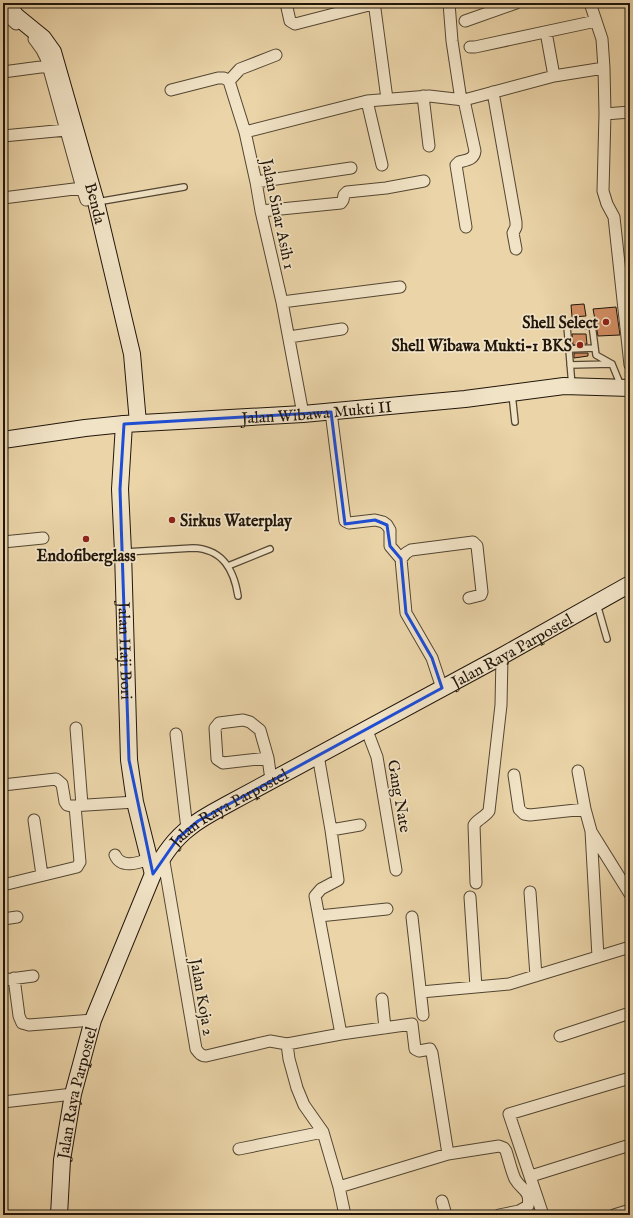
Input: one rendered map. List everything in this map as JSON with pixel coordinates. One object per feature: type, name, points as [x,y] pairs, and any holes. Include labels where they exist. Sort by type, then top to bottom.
[{"type":"main road","name":"Benda","points":[[7,3],[16,16],[43,38],[53,52],[132,354],[131,424]]},
{"type":"main road","name":"Jalan Wibawa Mukti II","points":[[3,440],[85,428],[331,412],[572,386],[626,387]]},
{"type":"main road","name":"Jalan Haji Bori","points":[[131,424],[120,488],[129,760],[135,802],[156,857]]},
{"type":"main road","name":"Jalan Raya Parpostel","points":[[59,1215],[62,1160],[73,1094],[93,1020],[153,874],[156,857],[198,821],[366,728],[597,604],[630,584]]},
{"type":"street","points":[[286,3],[290,21],[295,24],[369,5],[373,6],[375,9],[387,99]]},
{"type":"street","points":[[449,3],[452,41],[462,100],[475,151],[473,157],[469,160],[459,162],[456,165],[466,227]]},
{"type":"street","points":[[465,21],[516,3]]},
{"type":"street","points":[[590,3],[602,39],[605,114],[603,191],[607,204],[614,217],[626,291],[630,365]]},
{"type":"street","points":[[3,12],[29,34],[44,54],[82,188],[91,201]]},
{"type":"street","points":[[470,47],[596,21]]},
{"type":"street","points":[[546,32],[554,76]]},
{"type":"street","points":[[171,90],[218,78],[224,78],[229,81],[240,69],[276,55]]},
{"type":"street","points":[[3,72],[48,66]]},
{"type":"street","points":[[244,132],[367,101],[423,96],[462,100],[554,76],[604,68]]},
{"type":"street","name":"Jalan Sinar Asih 1","points":[[229,81],[244,132],[256,182],[261,211],[282,302],[303,414]]},
{"type":"street","points":[[493,92],[516,222],[513,233],[516,249]]},
{"type":"street","points":[[423,96],[429,146]]},
{"type":"street","points":[[367,101],[382,165]]},
{"type":"street","points":[[605,114],[630,112]]},
{"type":"street","points":[[3,136],[66,130]]},
{"type":"street","points":[[256,182],[351,168]]},
{"type":"street","points":[[261,211],[341,204],[344,200],[344,195],[347,192],[386,188],[424,181]]},
{"type":"street","points":[[3,198],[82,188]]},
{"type":"street","points":[[282,302],[400,287]]},
{"type":"street","points":[[289,337],[342,329]]},
{"type":"street","points":[[331,412],[345,521],[349,523],[375,520],[383,522],[390,530],[390,546],[401,559],[406,613],[432,658],[442,688]]},
{"type":"street","points":[[3,542],[43,538]]},
{"type":"street","points":[[401,559],[411,550],[473,542],[478,546],[482,592],[479,596],[469,598]]},
{"type":"street","points":[[476,883],[474,825],[487,814],[488,811],[501,705],[502,656]]},
{"type":"street","points":[[268,758],[223,763],[217,760],[215,728],[219,723],[243,720],[250,722],[260,730],[268,758],[272,780]]},
{"type":"street","points":[[3,885],[77,867],[79,865],[79,806],[76,728]]},
{"type":"street","name":"Gang Nate","points":[[366,728],[377,757],[396,870]]},
{"type":"street","points":[[176,734],[187,829]]},
{"type":"street","points":[[318,755],[338,880],[322,889],[315,896],[341,1034]]},
{"type":"street","points":[[578,771],[585,809],[591,831],[598,957]]},
{"type":"street","points":[[514,775],[520,809],[524,814],[530,815],[585,809]]},
{"type":"street","points":[[3,784],[56,779],[62,784],[67,805],[79,806],[135,802]]},
{"type":"street","points":[[34,820],[42,875]]},
{"type":"street","points":[[331,830],[360,825]]},
{"type":"street","points":[[591,831],[630,894]]},
{"type":"street","points":[[114,855],[121,863],[130,864],[156,857]]},
{"type":"street","name":"Jalan Koja 2","points":[[156,857],[198,1053],[202,1056],[206,1056],[270,1041],[287,1044]]},
{"type":"street","points":[[530,892],[536,976]]},
{"type":"street","points":[[470,897],[476,987]]},
{"type":"street","points":[[319,916],[387,909]]},
{"type":"street","points":[[3,919],[17,917]]},
{"type":"street","points":[[412,917],[423,1015]]},
{"type":"street","points":[[421,992],[509,984],[630,947]]},
{"type":"street","points":[[32,976],[8,979],[22,1023],[29,1024],[93,1020]]},
{"type":"street","points":[[382,999],[385,1028]]},
{"type":"street","points":[[560,1036],[630,1013]]},
{"type":"street","points":[[345,1215],[339,1187],[323,1132],[304,1105],[297,1088],[289,1060],[287,1044],[341,1034],[412,1024],[415,1049],[419,1051],[430,1049],[432,1053],[448,1154]]},
{"type":"street","points":[[543,1215],[509,1114],[630,1078]]},
{"type":"street","points":[[3,1102],[73,1094]]},
{"type":"street","points":[[239,1149],[323,1132]]},
{"type":"street","points":[[530,1176],[630,1145]]},
{"type":"street","points":[[339,1187],[448,1154],[499,1146],[504,1148],[506,1151],[516,1179],[530,1198],[528,1206],[519,1211],[499,1215]]},
{"type":"street","points":[[442,1201],[446,1215]]},
{"type":"street","points":[[614,1215],[630,1210]]},
{"type":"lane","points":[[91,201],[184,187]]},
{"type":"lane","points":[[572,386],[567,326],[592,325],[596,355],[612,364],[626,387]]},
{"type":"lane","points":[[569,349],[595,348]]},
{"type":"lane","points":[[570,365],[612,364]]},
{"type":"lane","points":[[512,393],[515,422]]},
{"type":"lane","points":[[123,552],[203,548],[215,553],[228,566],[236,583],[238,596]]},
{"type":"lane","points":[[228,566],[270,549]]},
{"type":"lane","points":[[597,604],[607,639]]},
{"type":"highlighted area","points":[[331,412],[345,524],[375,520],[387,525],[390,546],[401,559],[406,613],[432,658],[442,688],[198,821],[178,838],[153,874],[129,760],[120,489],[124,424]]},
{"type":"building","points":[[584,304],[586,316],[572,317],[571,305]]},
{"type":"building","name":"Shell Select","points":[[616,307],[620,335],[598,336],[593,309]]},
{"type":"building","points":[[572,334],[586,334],[587,344],[573,345]]},
{"type":"building","points":[[574,353],[588,353],[588,356],[574,358]]},
{"type":"place","name":"Shell Select","points":[[606,322]]},
{"type":"place","name":"Shell Wibawa Mukti-1 BKS","points":[[580,345]]},
{"type":"place","name":"Sirkus Waterplay","points":[[172,520]]},
{"type":"place","name":"Endofiberglass","points":[[86,539]]}]
